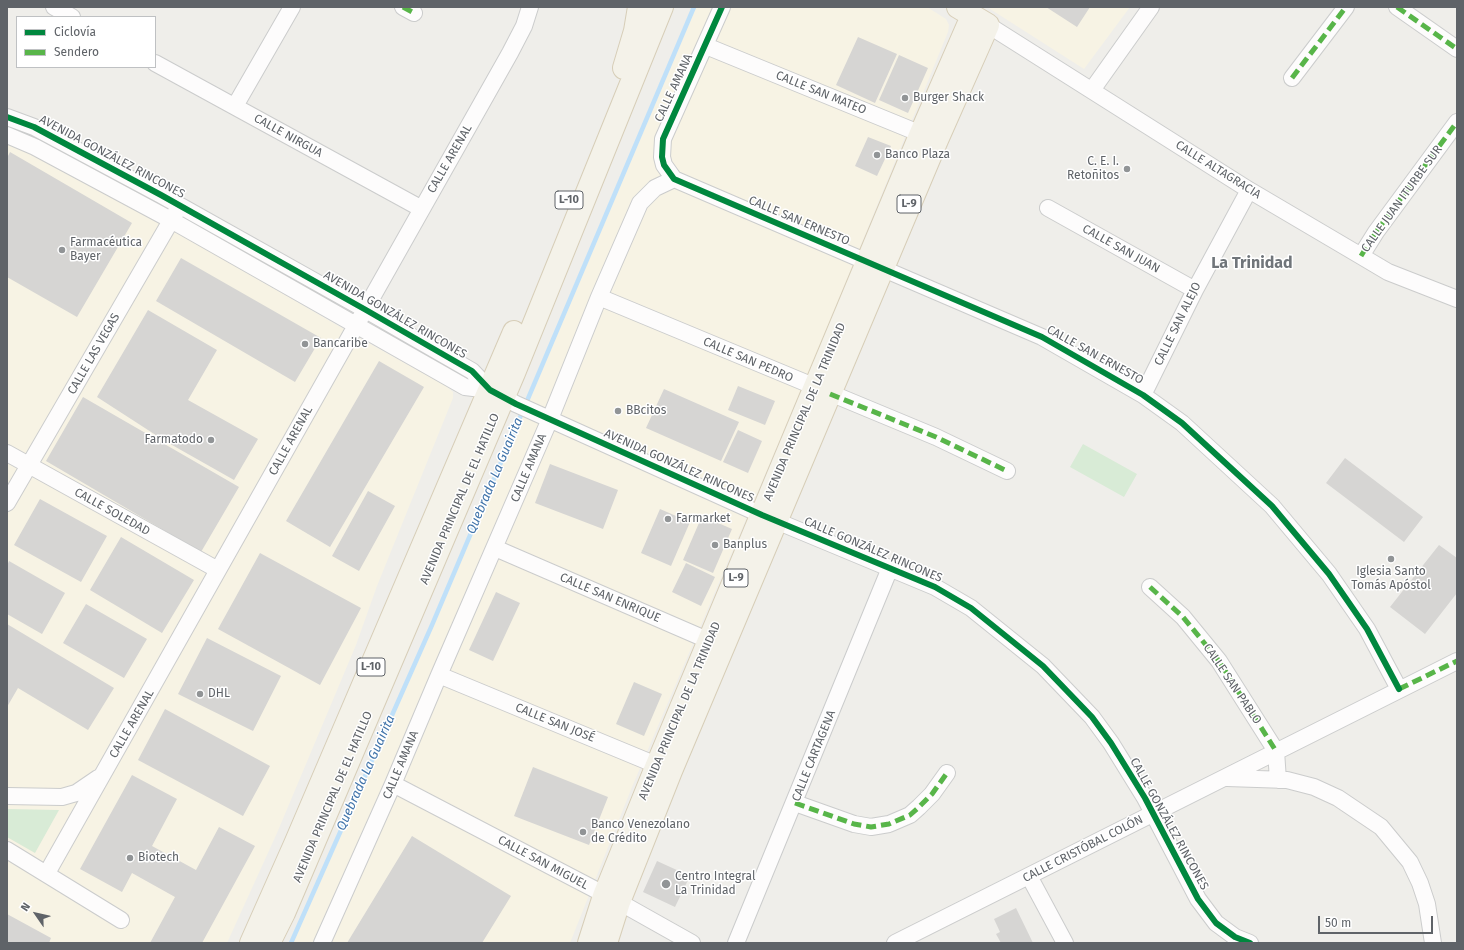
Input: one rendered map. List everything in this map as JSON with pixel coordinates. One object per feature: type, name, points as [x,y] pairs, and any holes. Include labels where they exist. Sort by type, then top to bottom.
[{"type":"main road","name":"AVENIDA PRINCIPAL DE EL HATILLO","points":[[251,943],[295,844],[503,397],[629,55],[639,7]]},
{"type":"main road","name":"AVENIDA PRINCIPAL DE EL HATILLO","points":[[269,943],[284,913],[503,397],[662,7]]},
{"type":"main road","name":"AVENIDA PRINCIPAL DE LA TRINIDAD","points":[[590,943],[611,899],[664,768],[929,137],[972,16]]},
{"type":"main road","name":"AVENIDA PRINCIPAL DE LA TRINIDAD","points":[[606,943],[611,899]]},
{"type":"street","points":[[54,7],[70,16]]},
{"type":"street","points":[[235,106],[292,7]]},
{"type":"street","name":"CALLE ARENAL","points":[[47,873],[510,53],[524,26],[530,7]]},
{"type":"street","name":"CALLE AMANA","points":[[322,943],[393,784],[495,548],[640,203],[655,188],[674,179],[664,165],[662,157],[663,139],[706,46],[722,7]]},
{"type":"street","points":[[1092,90],[1151,7]]},
{"type":"street","points":[[1292,78],[1346,7]]},
{"type":"street","points":[[1397,7],[1457,49]]},
{"type":"street","name":"CALLE ALTAGRACIA","points":[[972,16],[1249,190],[1360,256],[1388,272],[1457,299]]},
{"type":"street","name":"CALLE SAN MATEO","points":[[706,46],[929,137]]},
{"type":"street","name":"CALLE NIRGUA","points":[[156,64],[422,209]]},
{"type":"street","name":"AVENIDA GONZÁLEZ RINCONES","points":[[7,117],[34,127],[180,206],[366,310],[472,371],[503,397]]},
{"type":"street","name":"CALLE JUAN ITURBE SUR","points":[[1360,256],[1457,122]]},
{"type":"street","name":"AVENIDA GONZÁLEZ RINCONES","points":[[7,135],[36,147],[171,220],[465,387],[503,397],[769,518]]},
{"type":"street","name":"CALLE SAN ERNESTO","points":[[674,179],[1042,337],[1143,394],[1182,424],[1272,506],[1333,580],[1367,629],[1399,688]]},
{"type":"street","name":"CALLE SAN ALEJO","points":[[1143,394],[1195,290],[1249,190]]},
{"type":"street","name":"CALLE LAS VEGAS","points":[[7,503],[180,206]]},
{"type":"street","name":"CALLE SAN JUAN","points":[[1048,208],[1195,290]]},
{"type":"street","name":"CALLE SAN PEDRO","points":[[600,296],[823,391],[936,437],[1007,471]]},
{"type":"street","name":"CALLE SOLEDAD","points":[[7,453],[218,570]]},
{"type":"street","name":"CALLE GONZÁLEZ RINCONES","points":[[769,518],[935,587],[971,608],[1043,666],[1078,702],[1101,729],[1154,813],[1198,899],[1216,923],[1234,937],[1250,943]]},
{"type":"street","name":"CALLE SAN ENRIQUE","points":[[495,548],[717,644]]},
{"type":"street","name":"CALLE CARTAGENA","points":[[736,943],[795,803],[890,568]]},
{"type":"street","name":"CALLE SAN PABLO","points":[[1150,587],[1183,617],[1219,662],[1276,750],[1284,759],[1282,780]]},
{"type":"street","name":"CALLE CRISTÓBAL COLÓN","points":[[895,943],[1226,778],[1276,750],[1314,733],[1399,688],[1457,661]]},
{"type":"street","name":"CALLE SAN JOSÉ","points":[[439,675],[664,768]]},
{"type":"street","points":[[795,803],[854,824],[871,826],[889,824],[910,815],[919,807],[932,794],[946,773]]},
{"type":"street","points":[[7,796],[62,797],[76,793],[103,774]]},
{"type":"street","points":[[1226,778],[1282,780],[1314,787],[1338,798],[1381,827],[1410,862],[1420,883],[1427,904],[1433,943]]},
{"type":"street","name":"CALLE SAN MIGUEL","points":[[393,784],[692,943]]},
{"type":"street","points":[[7,850],[47,873],[121,920]]},
{"type":"street","points":[[1029,876],[1065,943]]},
{"type":"shaded area","points":[[692,7],[927,7],[946,19],[949,25],[948,32],[815,357],[632,787],[570,943],[289,943],[358,800],[432,620]]},
{"type":"shaded area","points":[[987,7],[1130,7],[1084,69]]},
{"type":"shaded area","points":[[7,141],[194,242],[354,335],[446,386],[453,392],[453,398],[377,586],[356,645],[277,833],[227,943],[7,943]]},
{"type":"green space","points":[[1083,444],[1137,474],[1124,497],[1070,467]]},
{"type":"green space","points":[[7,809],[59,810],[35,853],[7,837]]},
{"type":"building","points":[[1046,7],[1090,7],[1077,27]]},
{"type":"building","points":[[858,37],[897,54],[875,103],[836,85]]},
{"type":"building","points":[[899,55],[928,68],[908,113],[879,100]]},
{"type":"building","points":[[868,137],[891,146],[877,176],[855,166]]},
{"type":"building","name":"Farmacéutica Bayer","points":[[10,152],[132,223],[77,317],[7,277],[7,158]]},
{"type":"building","points":[[181,258],[321,338],[295,382],[156,301]]},
{"type":"building","points":[[148,310],[217,350],[188,400],[258,439],[234,480],[165,441],[97,397]]},
{"type":"building","points":[[379,361],[424,387],[330,547],[286,521]]},
{"type":"building","points":[[738,386],[775,401],[765,425],[728,410]]},
{"type":"building","points":[[664,389],[739,422],[721,461],[646,428]]},
{"type":"building","points":[[83,397],[239,487],[201,552],[46,461]]},
{"type":"building","points":[[738,430],[762,441],[748,473],[723,462]]},
{"type":"building","points":[[1345,458],[1423,517],[1404,542],[1326,483]]},
{"type":"building","points":[[550,464],[618,490],[603,529],[535,503]]},
{"type":"building","points":[[368,491],[395,506],[359,571],[332,556]]},
{"type":"building","points":[[40,499],[107,536],[81,582],[14,545]]},
{"type":"building","points":[[660,509],[690,522],[671,566],[641,553]]},
{"type":"building","points":[[702,516],[732,529],[713,573],[683,560]]},
{"type":"building","points":[[121,537],[194,580],[162,633],[90,590]]},
{"type":"building","points":[[1439,545],[1457,558],[1457,593],[1425,634],[1390,607]]},
{"type":"building","points":[[260,553],[361,608],[320,685],[218,629]]},
{"type":"building","points":[[9,561],[65,593],[42,634],[7,614],[7,566]]},
{"type":"building","points":[[686,563],[715,577],[701,606],[672,592]]},
{"type":"building","points":[[496,592],[520,603],[493,661],[469,650]]},
{"type":"building","points":[[86,604],[147,639],[124,678],[63,643]]},
{"type":"building","points":[[7,624],[114,688],[88,730],[18,688],[7,707]]},
{"type":"building","points":[[207,638],[281,676],[253,731],[178,694]]},
{"type":"building","points":[[634,682],[662,694],[644,736],[616,724]]},
{"type":"building","points":[[165,709],[270,766],[243,816],[138,760]]},
{"type":"building","points":[[533,767],[608,797],[589,845],[514,816]]},
{"type":"building","name":"Biotech","points":[[132,775],[177,799],[152,846],[196,870],[219,827],[255,846],[202,943],[150,943],[175,897],[132,873],[122,892],[80,869]]},
{"type":"building","points":[[412,836],[511,896],[482,943],[347,943]]},
{"type":"building","name":"Centro Integral La Trinidad","points":[[657,861],[690,876],[675,907],[643,892]]},
{"type":"building","points":[[1016,908],[1033,943],[1001,943],[996,934],[1000,932],[994,919]]},
{"type":"building","points":[[7,914],[51,938],[49,943],[7,943]]},
{"type":"waterway","name":"Quebrada La Guairita","points":[[291,943],[432,625],[694,7]]},
{"type":"marked path","points":[[403,7],[414,13]]},
{"type":"marked path","points":[[1292,78],[1346,7]]},
{"type":"marked path","points":[[1397,7],[1457,49]]},
{"type":"marked path","points":[[1361,256],[1376,232],[1457,122]]},
{"type":"marked path","points":[[830,394],[936,437],[1007,471]]},
{"type":"marked path","points":[[1150,587],[1183,617],[1219,661],[1276,751]]},
{"type":"marked path","points":[[1399,689],[1457,661]]},
{"type":"marked path","points":[[795,803],[854,824],[871,827],[889,824],[910,815],[932,794],[947,773]]},
{"type":"cycle path","points":[[722,7],[663,139],[662,157],[664,165],[674,179],[1042,337],[1143,395],[1182,423],[1272,506],[1329,574],[1367,629],[1399,689]]},
{"type":"cycle path","points":[[7,117],[34,127],[161,195],[366,310],[472,371],[490,390],[516,404],[762,515],[935,587],[971,608],[1043,666],[1092,717],[1111,743],[1145,798],[1198,899],[1216,923],[1235,937],[1250,943]]},
{"type":"place","name":"Burger Shack","points":[[905,98]]},
{"type":"place","name":"Banco Plaza","points":[[877,155]]},
{"type":"place","name":"C. E. I. Retoñitos","points":[[1127,169]]},
{"type":"place","name":"Farmacéutica Bayer","points":[[62,250]]},
{"type":"place","name":"Bancaribe","points":[[305,344]]},
{"type":"place","name":"BBcitos","points":[[618,411]]},
{"type":"place","name":"Farmatodo","points":[[211,440]]},
{"type":"place","name":"Farmarket","points":[[668,519]]},
{"type":"place","name":"Banplus","points":[[715,545]]},
{"type":"place","name":"Iglesia Santo Tomás Apóstol","points":[[1391,559]]},
{"type":"place","name":"DHL","points":[[200,694]]},
{"type":"place","name":"Banco Venezolano de Crédito","points":[[583,832]]},
{"type":"place","name":"Biotech","points":[[130,858]]},
{"type":"place","name":"Centro Integral La Trinidad","points":[[666,884]]},
{"type":"district","name":"La Trinidad","points":[[1252,264]]}]
